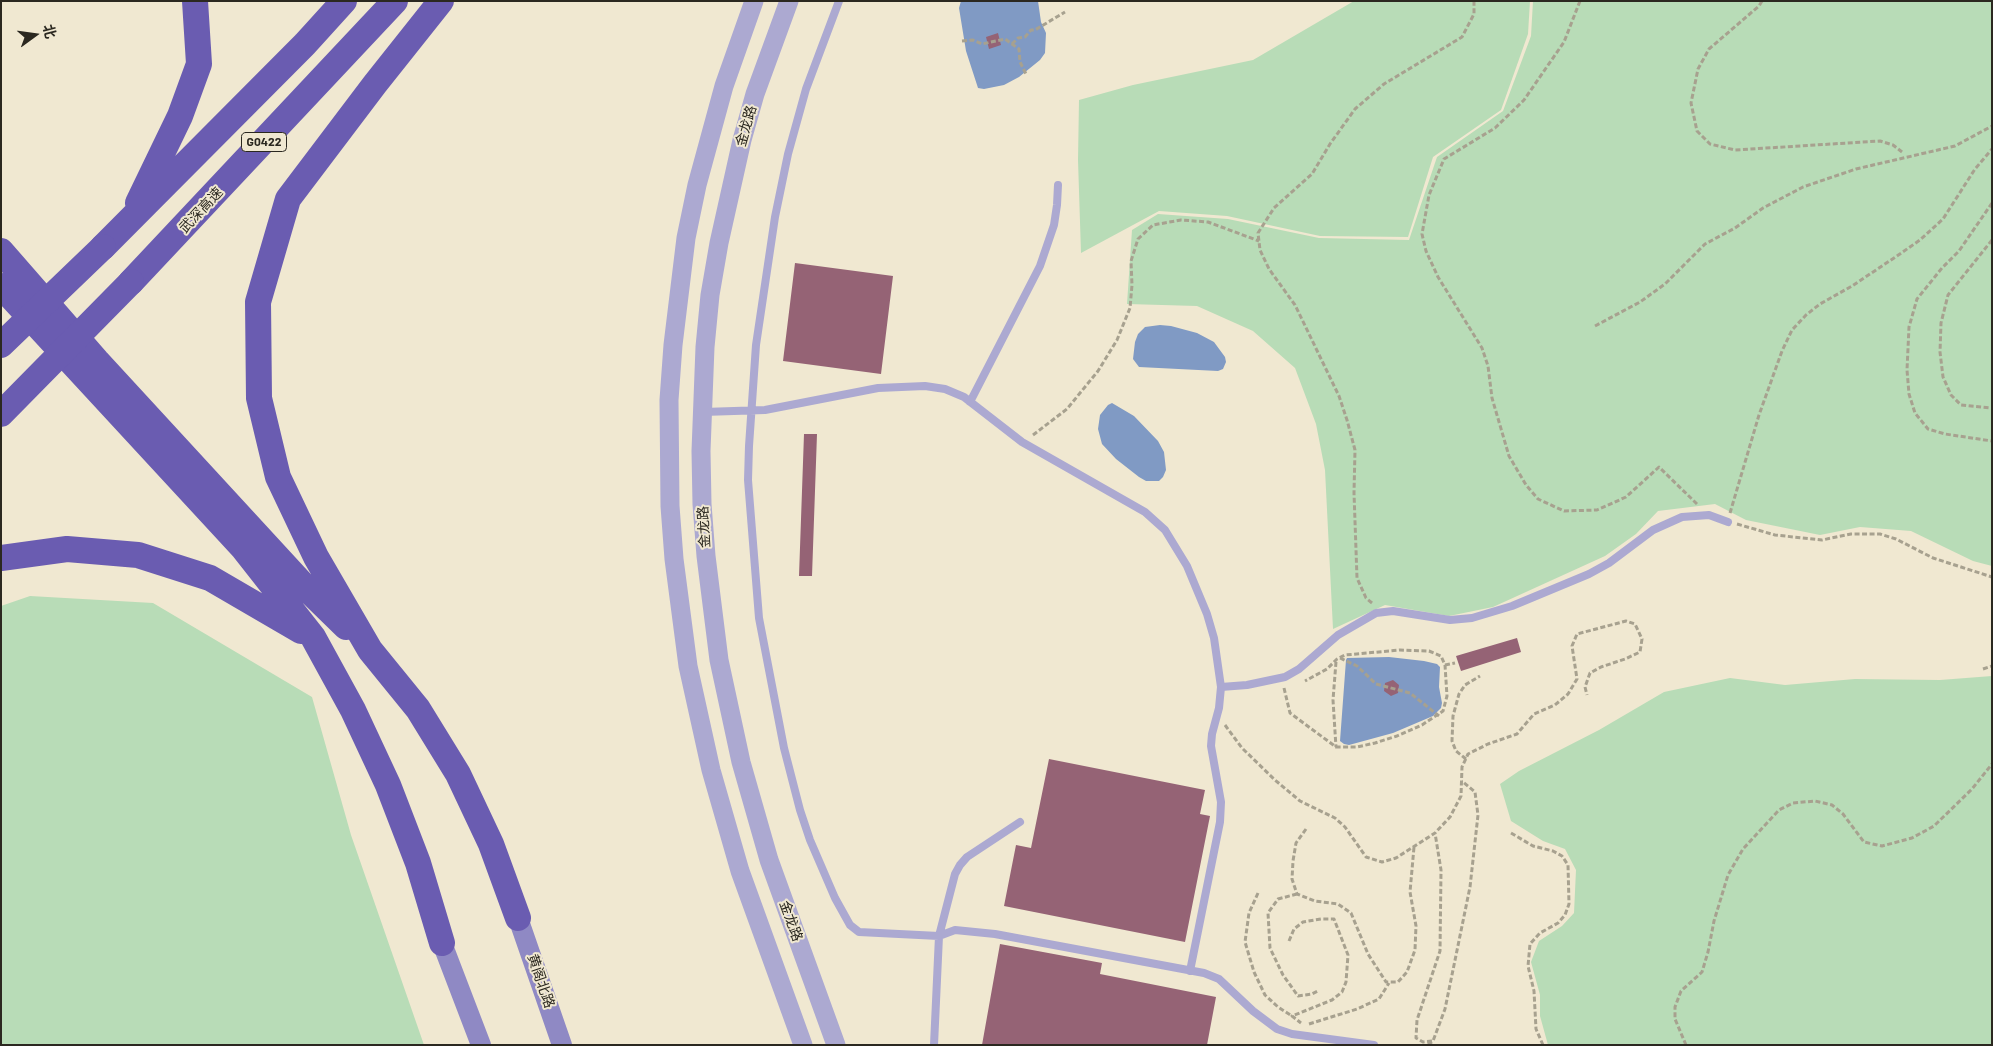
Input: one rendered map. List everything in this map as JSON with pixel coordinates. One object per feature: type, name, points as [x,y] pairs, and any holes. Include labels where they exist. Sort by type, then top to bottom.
[{"type":"highway","points":[[129,221],[180,116],[199,64],[195,1]]},
{"type":"highway","name":"G0422","points":[[1,345],[129,221],[305,44],[344,1]]},
{"type":"highway","name":"武深高速","points":[[1,414],[131,282],[395,1]]},
{"type":"highway","points":[[370,650],[316,557],[278,477],[260,398],[258,302],[288,199],[441,1]]},
{"type":"highway","points":[[1,251],[104,368],[305,587],[370,650],[418,710],[458,774],[491,844],[518,918]]},
{"type":"highway","points":[[1,286],[243,548],[313,638],[353,710],[388,786],[418,863],[442,942]]},
{"type":"highway","points":[[1,558],[68,549],[138,556],[210,578],[313,638]]},
{"type":"main road","name":"黄阁北路","points":[[518,918],[562,1045]]},
{"type":"main road","points":[[442,942],[481,1045]]},
{"type":"street","points":[[754,1],[716,114],[697,185],[686,238],[673,345],[669,400],[670,506],[674,559],[688,666],[711,770],[740,871],[803,1045]]},
{"type":"street","name":"金龙路","points":[[789,1],[755,94],[729,191],[710,295],[705,347],[701,451],[706,556],[718,651],[730,711],[748,786],[769,860],[836,1045]]},
{"type":"lane","points":[[839,1],[809,81],[788,154],[775,217],[756,345],[748,480],[759,618],[784,748],[810,840],[835,898],[850,925],[860,932],[938,936],[955,930],[995,934],[1204,973],[1219,979],[1252,1011],[1277,1029],[1307,1041],[1374,1045]]},
{"type":"lane","points":[[970,402],[1040,266],[1054,225],[1058,185]]},
{"type":"lane","points":[[702,412],[751,412],[878,388],[904,386],[945,389],[955,392],[970,402],[1022,442],[1134,505],[1156,520],[1165,530],[1187,566],[1207,614],[1214,638],[1221,687],[1211,746],[1222,802],[1220,822],[1190,971]]},
{"type":"lane","points":[[1221,687],[1247,685],[1282,678],[1299,669],[1338,635],[1368,617],[1385,612],[1450,620],[1491,612],[1512,606],[1609,564],[1653,530],[1682,517],[1709,515],[1728,522]]},
{"type":"lane","points":[[934,1045],[938,936],[955,874],[967,857],[1020,822]]},
{"type":"path","points":[[1385,612],[1366,598],[1357,578],[1354,493],[1355,450],[1344,412],[1331,379],[1295,305],[1269,269],[1260,250],[1258,233],[1274,208],[1312,174],[1330,144],[1355,109],[1384,84],[1462,37],[1474,14],[1474,1]]},
{"type":"path","points":[[1580,1],[1564,42],[1524,100],[1495,128],[1444,159],[1429,195],[1422,234],[1426,251],[1438,277],[1482,348],[1488,366],[1492,398],[1509,456],[1526,485],[1538,499],[1564,511],[1597,510],[1626,497],[1659,467],[1709,515]]},
{"type":"path","points":[[1762,1],[1759,6],[1709,49],[1698,69],[1690,103],[1698,130],[1710,144],[1735,150],[1880,140],[1893,145],[1902,152]]},
{"type":"path","points":[[1012,44],[1018,38],[1025,37],[1031,30],[1035,30],[1065,12]]},
{"type":"path","points":[[962,41],[973,40],[982,44],[1005,39],[1019,49],[1020,62],[1026,74]]},
{"type":"path","points":[[1595,326],[1640,302],[1665,284],[1704,244],[1735,228],[1763,208],[1803,187],[1856,169],[1955,146],[1992,126]]},
{"type":"path","points":[[1992,149],[1975,169],[1943,219],[1920,240],[1852,286],[1820,304],[1792,330],[1782,351],[1759,415],[1728,522],[1775,535],[1822,540],[1851,534],[1880,534],[1896,539],[1933,558],[1992,577]]},
{"type":"path","points":[[1992,204],[1959,251],[1942,268],[1917,299],[1909,327],[1907,370],[1909,394],[1915,413],[1928,428],[1945,434],[1992,442]]},
{"type":"path","points":[[1022,442],[1067,409],[1098,371],[1117,340],[1130,308],[1132,285],[1131,260],[1138,239],[1148,230],[1154,225],[1181,220],[1208,222],[1259,241]]},
{"type":"path","points":[[1992,240],[1948,295],[1941,322],[1940,352],[1943,376],[1951,395],[1961,405],[1992,408]]},
{"type":"path","points":[[1217,715],[1242,748],[1275,780],[1300,800],[1335,818],[1345,827],[1366,857],[1382,862],[1396,858],[1435,833],[1450,817],[1461,796],[1462,767],[1468,754],[1488,744],[1517,734],[1534,714],[1555,705],[1568,694],[1577,680],[1572,646],[1577,634],[1626,621],[1635,624],[1642,639],[1640,652],[1625,659],[1601,666],[1590,673],[1585,687],[1587,695]]},
{"type":"path","points":[[1282,678],[1290,712],[1336,747],[1357,747],[1397,736],[1439,716],[1443,712],[1447,696],[1445,665],[1441,656],[1429,650],[1362,652],[1340,658],[1327,669],[1300,683]]},
{"type":"path","points":[[1340,658],[1357,666],[1376,684],[1410,693],[1439,716]]},
{"type":"path","points":[[1336,661],[1333,700],[1336,747]]},
{"type":"path","points":[[1445,665],[1455,662]]},
{"type":"path","points":[[1983,670],[1992,666]]},
{"type":"path","points":[[1466,759],[1456,751],[1452,741],[1453,716],[1459,694],[1465,685],[1480,676]]},
{"type":"path","points":[[1284,688],[1292,686]]},
{"type":"path","points":[[1686,1045],[1675,1019],[1675,1007],[1681,991],[1702,972],[1714,920],[1728,875],[1743,849],[1778,810],[1793,803],[1815,801],[1832,806],[1843,814],[1864,842],[1882,846],[1912,838],[1934,826],[1972,789],[1992,764]]},
{"type":"path","points":[[1428,1045],[1433,1040],[1445,1009],[1468,896],[1478,815],[1475,792],[1462,781]]},
{"type":"path","points":[[1297,894],[1292,879],[1293,861],[1296,843],[1306,829]]},
{"type":"path","points":[[1433,1040],[1423,1042],[1416,1038],[1417,1020],[1440,950],[1441,870],[1435,833]]},
{"type":"path","points":[[1511,833],[1533,846],[1553,851],[1562,856],[1568,865],[1570,904],[1558,922],[1540,933],[1530,944],[1528,966],[1534,991],[1536,1030],[1543,1045]]},
{"type":"path","points":[[1318,991],[1298,996],[1283,975],[1270,948],[1268,913],[1278,899],[1297,894],[1315,901],[1338,904],[1351,913],[1368,954],[1386,982],[1398,982],[1407,972],[1415,950],[1416,926],[1410,892],[1414,846]]},
{"type":"path","points":[[1258,893],[1249,913],[1245,942],[1252,965],[1265,996],[1302,1025],[1357,1010],[1379,999],[1390,982]]},
{"type":"path","points":[[1289,941],[1294,929],[1303,922],[1334,919],[1348,955],[1346,982],[1342,992],[1332,1000],[1292,1016]]},
{"type":"green space","points":[[1354,1],[1530,1],[1528,34],[1501,110],[1433,157],[1408,237],[1320,236],[1227,216],[1159,211],[1081,253],[1078,160],[1079,100],[1133,85],[1253,60]]},
{"type":"green space","points":[[1533,1],[1992,1],[1992,566],[1973,561],[1911,531],[1860,527],[1820,535],[1746,520],[1715,504],[1658,511],[1636,534],[1605,556],[1493,607],[1449,616],[1385,605],[1333,629],[1325,470],[1316,424],[1295,368],[1253,331],[1197,306],[1127,304],[1132,230],[1158,214],[1228,219],[1319,238],[1409,240],[1437,157],[1503,111],[1531,36]]},
{"type":"green space","points":[[30,596],[153,603],[312,697],[351,835],[424,1045],[1,1045],[1,606]]},
{"type":"green space","points":[[1992,676],[1992,1045],[1548,1045],[1540,1016],[1540,995],[1531,962],[1539,941],[1562,926],[1574,913],[1576,870],[1565,849],[1543,841],[1511,821],[1500,784],[1519,771],[1599,730],[1664,692],[1730,678],[1785,685],[1855,679],[1940,680]]},
{"type":"water","points":[[961,1],[1038,1],[1041,22],[1046,33],[1045,53],[1040,60],[1019,77],[1004,85],[984,89],[978,88],[966,51],[959,8]]},
{"type":"water","points":[[1160,325],[1197,333],[1214,342],[1225,357],[1226,362],[1223,369],[1218,371],[1139,367],[1133,359],[1138,334],[1145,327]]},
{"type":"water","points":[[1112,403],[1134,416],[1158,441],[1164,452],[1166,470],[1159,481],[1146,481],[1139,477],[1116,459],[1102,444],[1098,429],[1100,415]]},
{"type":"water","points":[[1389,657],[1437,664],[1440,667],[1441,708],[1433,716],[1393,733],[1349,745],[1344,744],[1340,741],[1347,658]]},
{"type":"building","points":[[998,33],[1001,45],[989,49],[986,37]]},
{"type":"building","points":[[795,263],[893,276],[881,374],[783,361]]},
{"type":"building","points":[[804,434],[817,434],[812,576],[799,576]]},
{"type":"building","points":[[1517,638],[1521,652],[1461,671],[1456,656]]},
{"type":"building","points":[[1393,680],[1399,685],[1398,693],[1391,696],[1384,691],[1385,683]]},
{"type":"building","points":[[1049,759],[1205,790],[1200,814],[1210,816],[1185,942],[1004,906],[1016,845],[1031,848]]},
{"type":"building","points":[[1000,944],[1102,963],[1100,974],[1216,997],[1207,1045],[982,1045]]}]
